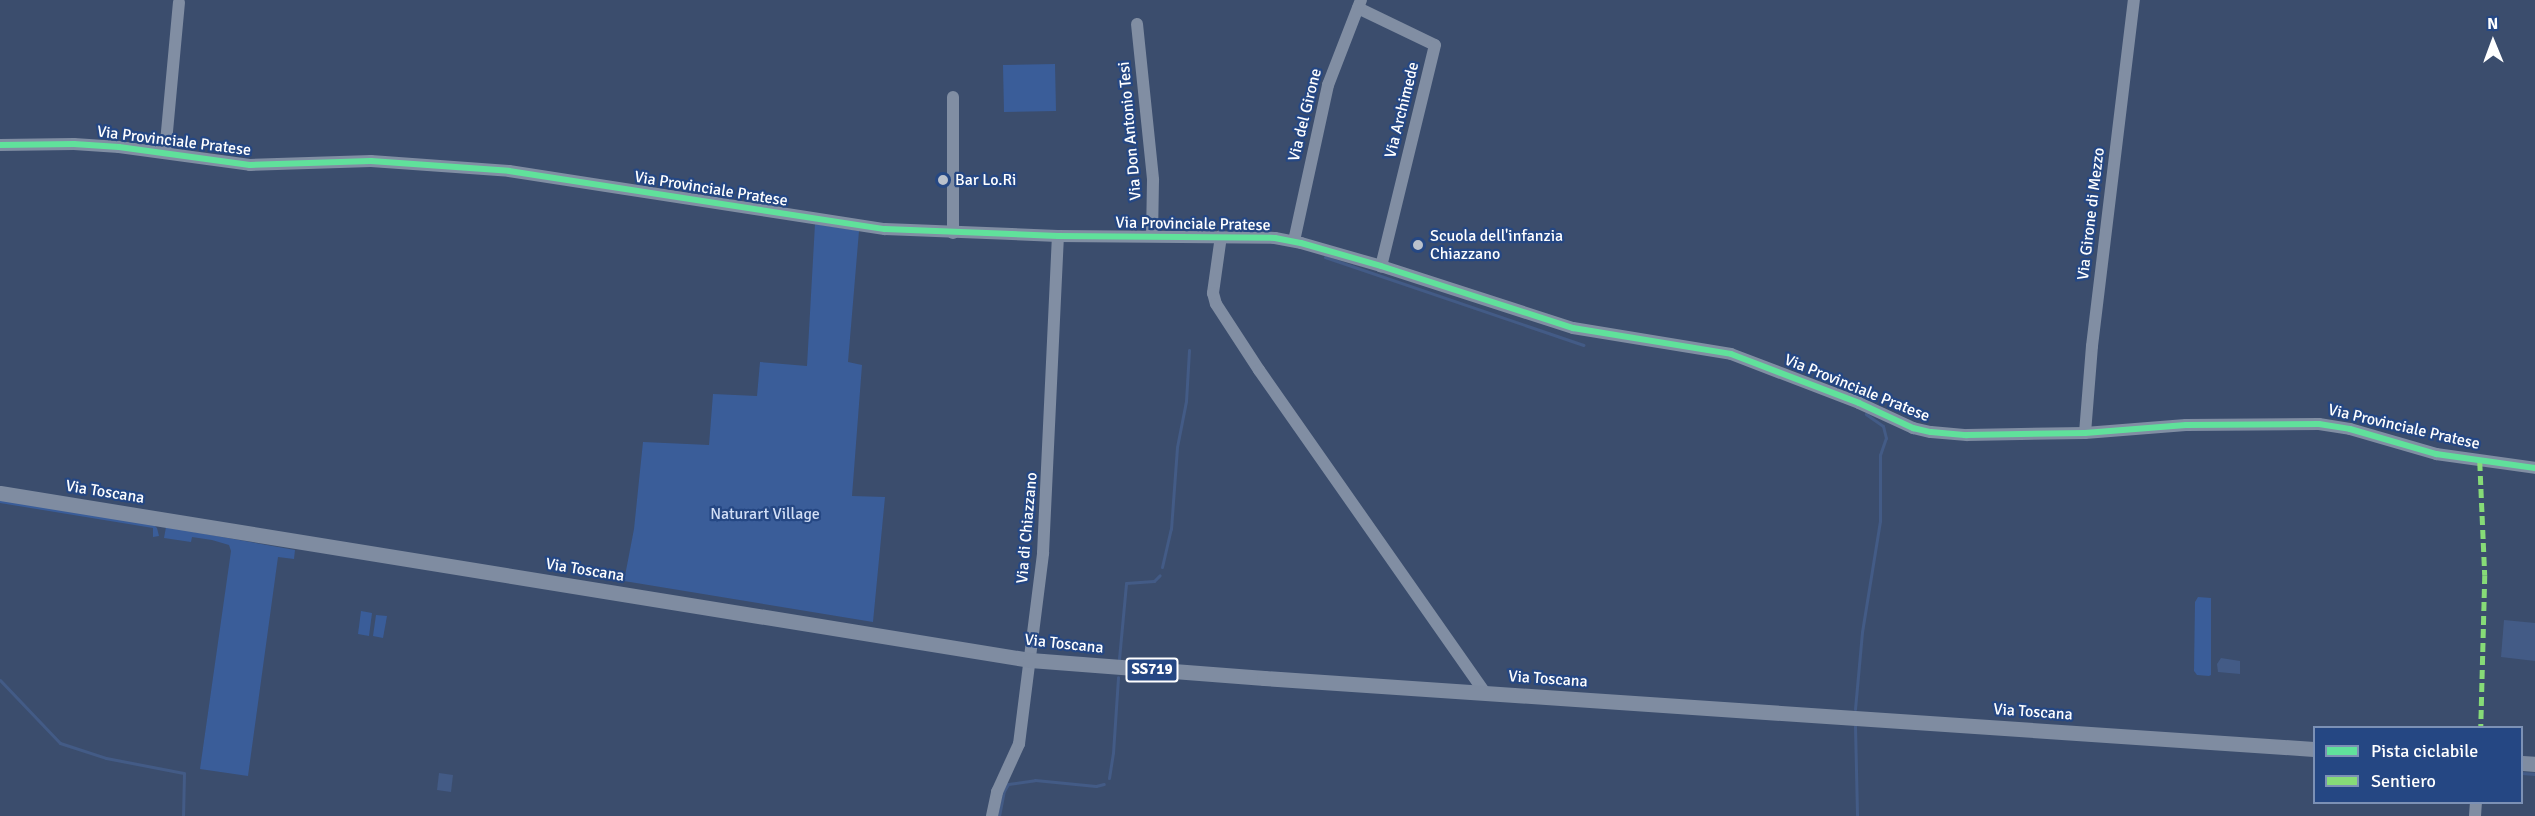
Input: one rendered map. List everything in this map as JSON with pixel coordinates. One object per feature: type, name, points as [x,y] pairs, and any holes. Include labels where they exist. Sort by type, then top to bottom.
[{"type":"main road","name":"Via Toscana","points":[[0,493],[1030,660],[2313,749]]},
{"type":"street","name":"Via Girone di Mezzo","points":[[2085,433],[2092,346],[2134,0]]},
{"type":"street","points":[[165,153],[179,3]]},
{"type":"street","name":"Via del Girone","points":[[1294,241],[1328,85],[1359,4]]},
{"type":"street","name":"Via Archimede","points":[[1359,4],[1435,45],[1380,266]]},
{"type":"street","name":"Via Don Antonio Tesi","points":[[1137,24],[1153,180],[1152,235]]},
{"type":"street","points":[[953,97],[953,233]]},
{"type":"street","name":"Via Provinciale Pratese","points":[[0,145],[74,144],[165,153],[250,165],[371,161],[509,171],[820,221],[953,233],[1058,236],[1221,236],[1294,241],[1573,328],[1731,354],[1858,403],[1913,428],[1967,435],[2085,433],[2186,425],[2319,424],[2350,429],[2444,456],[2535,468]]},
{"type":"street","name":"Via di Chiazzano","points":[[992,816],[997,792],[1019,744],[1043,553],[1053,394],[1058,236]]},
{"type":"street","points":[[1221,236],[1213,293],[1216,304],[1259,370],[1485,693]]},
{"type":"green space","points":[[1055,64],[1056,111],[1004,112],[1003,65]]},
{"type":"green space","name":"Naturart Village","points":[[815,224],[859,231],[848,362],[862,365],[852,496],[885,497],[873,622],[624,581],[634,529],[643,442],[709,445],[713,394],[757,396],[760,362],[807,366]]},
{"type":"green space","points":[[0,500],[154,525],[159,536],[153,537],[153,528],[0,503]]},
{"type":"green space","points":[[166,527],[295,550],[294,559],[278,557],[248,776],[200,769],[231,551],[229,545],[212,540],[192,537],[191,542],[164,538]]},
{"type":"green space","points":[[2198,597],[2211,598],[2211,675],[2209,676],[2197,675],[2194,671],[2195,602]]},
{"type":"green space","points":[[361,611],[372,613],[369,636],[358,634]]},
{"type":"green space","points":[[376,615],[387,616],[383,638],[373,636]]},
{"type":"shaded area","points":[[2504,620],[2535,623],[2535,661],[2501,657]]},
{"type":"shaded area","points":[[2221,658],[2240,661],[2240,674],[2218,672],[2217,664]]},
{"type":"shaded area","points":[[439,773],[453,775],[451,792],[437,790]]},
{"type":"waterway","points":[[1325,257],[1583,345]]},
{"type":"waterway","points":[[1162,567],[1171,529],[1177,447],[1186,401],[1189,350]]},
{"type":"waterway","points":[[1855,709],[1862,632],[1880,521],[1880,455],[1886,438],[1883,426],[1866,414]]},
{"type":"waterway","points":[[1119,659],[1126,583],[1154,581],[1160,575]]},
{"type":"waterway","points":[[1109,778],[1118,677]]},
{"type":"waterway","points":[[0,680],[60,743],[106,758],[184,773],[183,816]]},
{"type":"waterway","points":[[1855,726],[1857,816]]},
{"type":"waterway","points":[[2523,773],[2535,774]]},
{"type":"waterway","points":[[999,816],[1004,791],[1008,784],[1035,780],[1096,786],[1104,784]]},
{"type":"marked path","points":[[2480,462],[2485,575],[2481,726]]},
{"type":"cycle path","points":[[0,145],[74,144],[119,147],[250,165],[371,161],[509,171],[885,229],[1058,236],[1275,238],[1301,243],[1381,266],[1573,328],[1731,354],[1859,403],[1913,428],[1931,432],[1967,435],[2085,433],[2186,425],[2319,424],[2350,429],[2436,454],[2535,468]]},
{"type":"place","name":"Bar Lo.Ri","points":[[943,180]]},
{"type":"place","name":"Scuola dell'infanzia Chiazzano","points":[[1418,245]]}]
